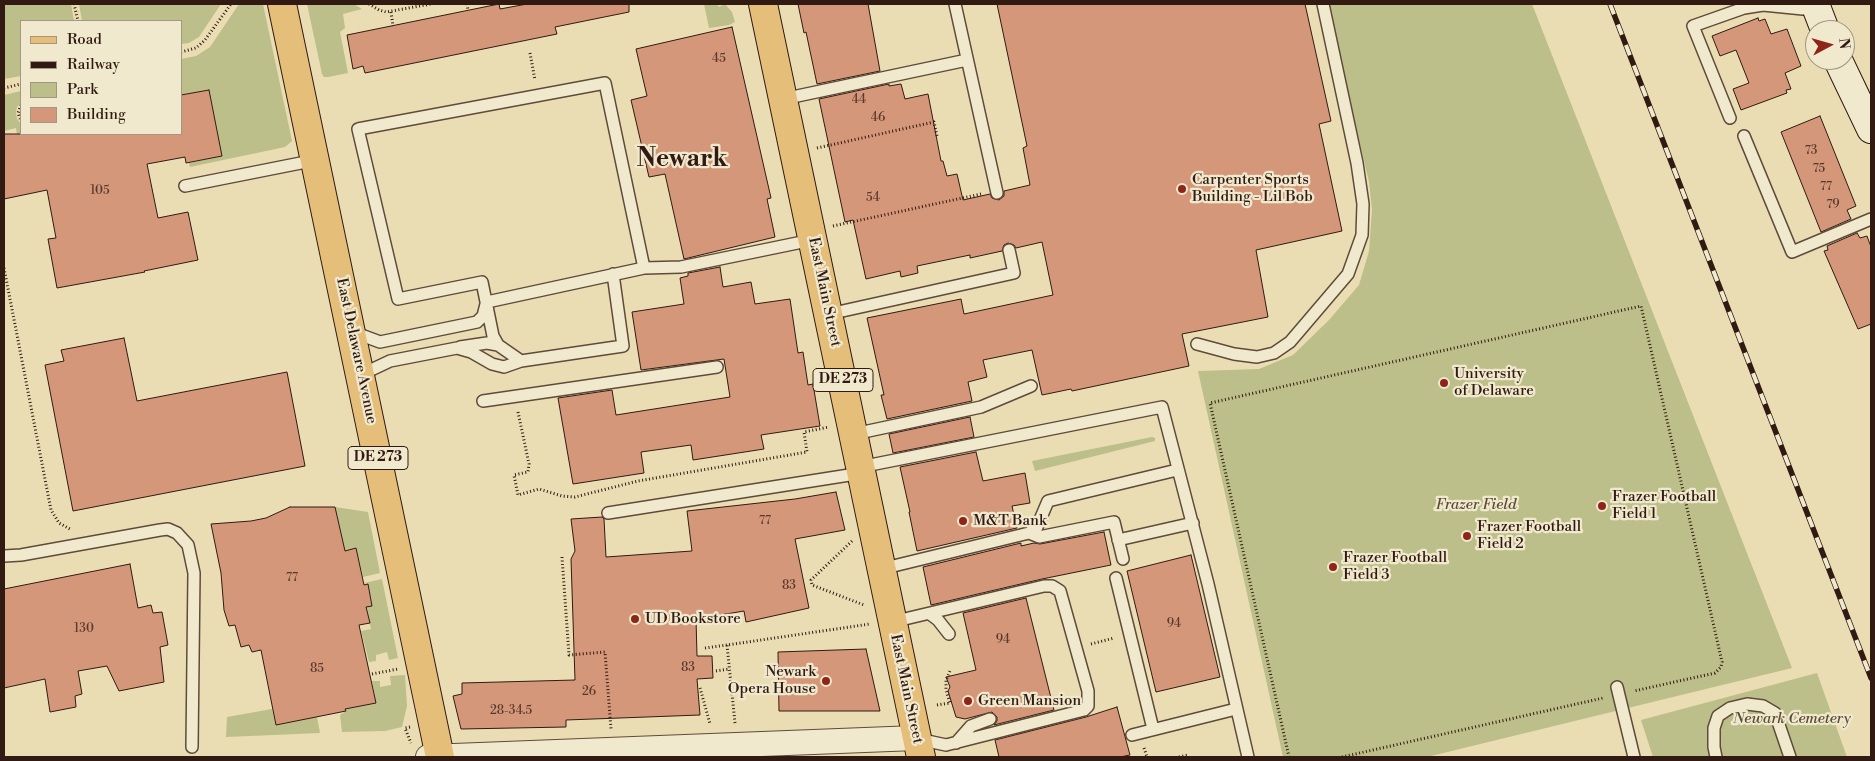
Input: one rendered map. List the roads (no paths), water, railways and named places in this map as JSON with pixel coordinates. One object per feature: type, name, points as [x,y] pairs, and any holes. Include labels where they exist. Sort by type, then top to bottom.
[{"type":"main road","name":"East Delaware Avenue","points":[[282,4],[440,757]]},
{"type":"main road","name":"East Main Street","points":[[763,4],[829,314],[842,431],[861,470],[881,569],[881,623],[919,748]]},
{"type":"main road","points":[[1815,4],[1821,20]]},
{"type":"main road","points":[[1843,70],[1871,130]]},
{"type":"street","points":[[428,757],[919,748]]},
{"type":"lane","points":[[955,4],[996,191]]},
{"type":"lane","points":[[1197,344],[1234,354],[1257,357],[1274,354],[1290,342],[1348,274],[1362,235],[1363,204],[1357,163],[1323,4]]},
{"type":"lane","points":[[1730,118],[1693,26],[1744,8],[1763,5],[1803,9],[1815,4]]},
{"type":"lane","points":[[783,99],[967,60]]},
{"type":"lane","points":[[498,345],[493,336],[482,282],[398,299],[358,129],[605,83],[644,268]]},
{"type":"lane","points":[[1744,136],[1792,252],[1871,219]]},
{"type":"lane","points":[[185,186],[316,160]]},
{"type":"lane","points":[[487,302],[644,268],[681,267],[811,235]]},
{"type":"lane","points":[[829,314],[1014,273],[1009,250]]},
{"type":"lane","points":[[457,348],[471,352],[492,364],[504,366],[521,361],[623,346],[613,274]]},
{"type":"lane","points":[[351,332],[380,342],[477,322],[483,316],[487,302]]},
{"type":"lane","points":[[361,378],[371,370],[390,361],[487,343],[498,345],[521,361]]},
{"type":"lane","points":[[483,401],[717,367]]},
{"type":"lane","points":[[842,431],[981,407],[1031,386]]},
{"type":"lane","points":[[608,513],[861,470],[1162,407],[1177,470],[1193,523],[1248,757]]},
{"type":"lane","points":[[881,569],[1030,533],[1037,527],[1048,501],[1177,470]]},
{"type":"lane","points":[[1030,533],[1039,537],[1114,522],[1123,559]]},
{"type":"lane","points":[[1118,540],[1193,523]]},
{"type":"lane","points":[[4,556],[21,555],[168,529],[177,533],[188,545],[194,573],[192,748]]},
{"type":"lane","points":[[1116,578],[1153,729]]},
{"type":"lane","points":[[881,623],[930,614],[1044,586],[1052,586],[1060,591],[1088,691],[1089,701],[1087,709],[956,743],[919,748]]},
{"type":"lane","points":[[930,614],[938,620],[949,634]]},
{"type":"lane","points":[[1617,691],[1634,757]]},
{"type":"lane","points":[[1716,757],[1714,728],[1718,716],[1730,708],[1747,704],[1763,706],[1775,713],[1790,757]]},
{"type":"lane","points":[[1132,734],[1236,709]]},
{"type":"lane","points":[[956,743],[972,726],[990,719]]},
{"type":"railway","points":[[1610,4],[1871,678]]},
{"type":"place","name":"Carpenter Sports Building - Lil Bob","points":[[1182,189]]},
{"type":"place","name":"University of Delaware","points":[[1444,383]]},
{"type":"place","name":"Frazer Football Field 1","points":[[1602,506]]},
{"type":"place","name":"M&T Bank","points":[[963,521]]},
{"type":"place","name":"Frazer Football Field 2","points":[[1467,536]]},
{"type":"place","name":"Frazer Football Field 3","points":[[1333,567]]},
{"type":"place","name":"UD Bookstore","points":[[635,619]]},
{"type":"place","name":"Newark Opera House","points":[[826,681]]},
{"type":"place","name":"Green Mansion","points":[[968,701]]},
{"type":"district","name":"Newark","points":[[682,160]]},
{"type":"park label","name":"Frazer Field","points":[[1476,505]]},
{"type":"park label","name":"Newark Cemetery","points":[[1792,719]]}]
